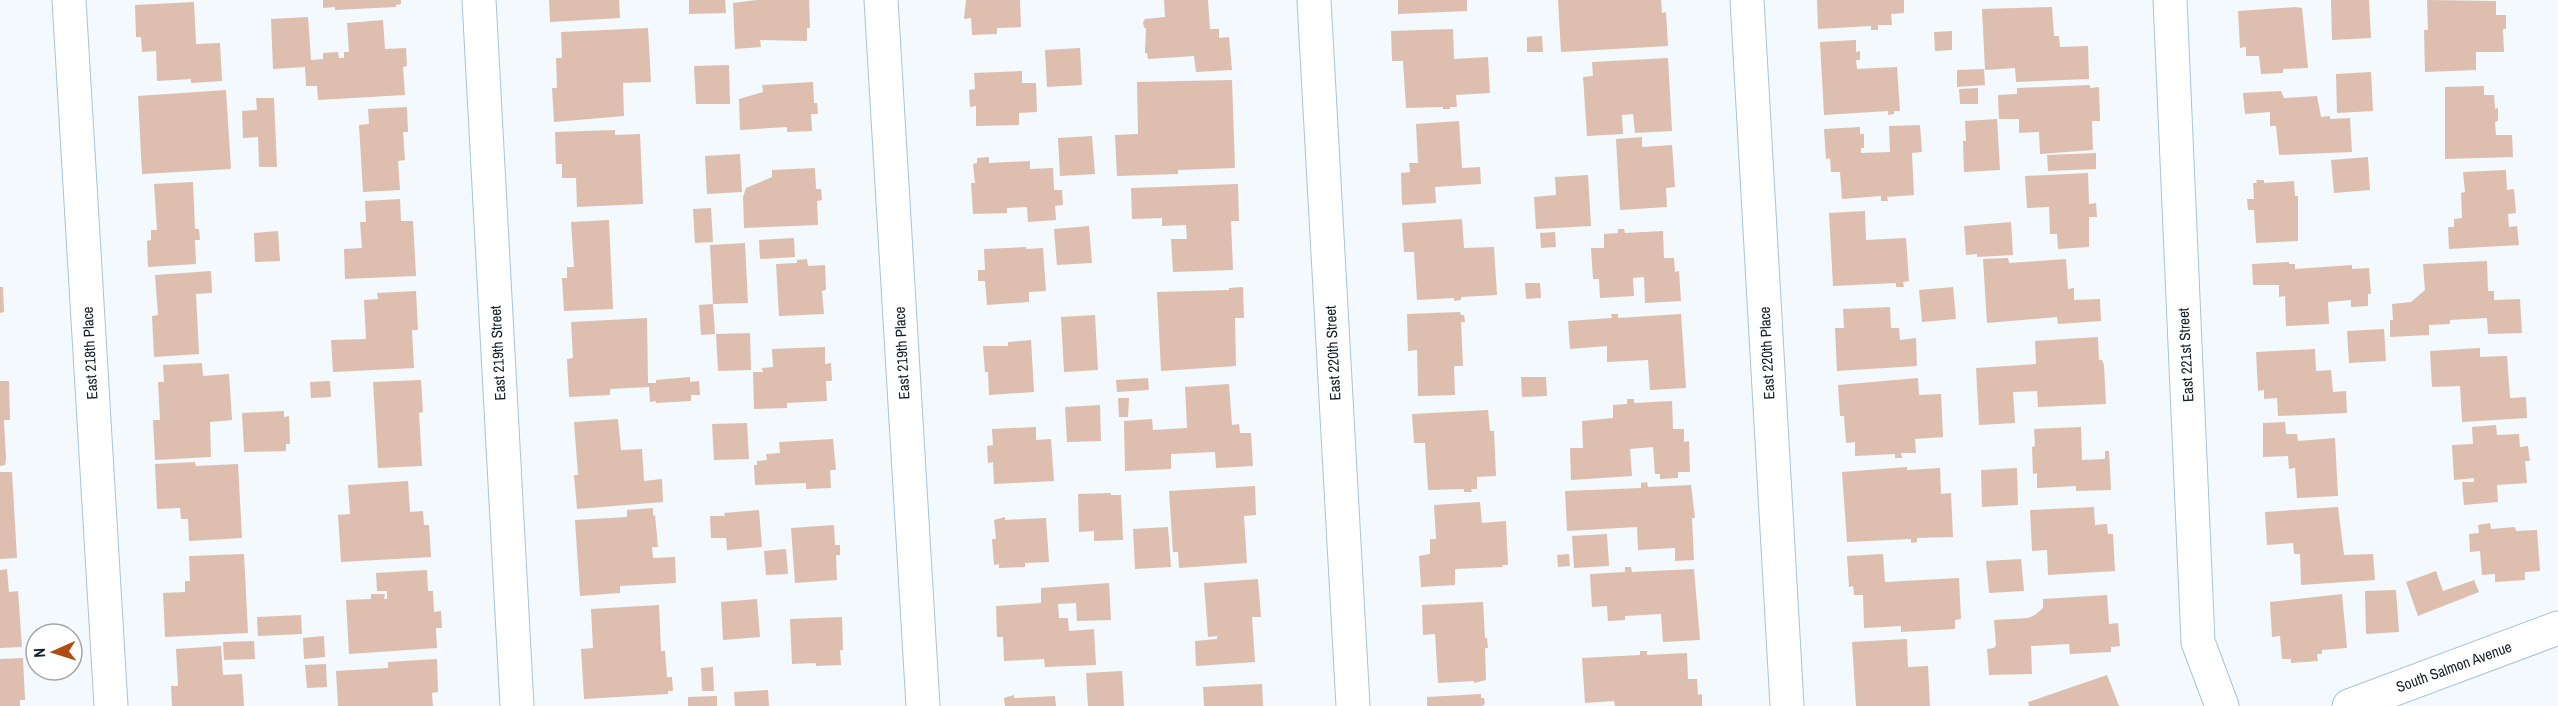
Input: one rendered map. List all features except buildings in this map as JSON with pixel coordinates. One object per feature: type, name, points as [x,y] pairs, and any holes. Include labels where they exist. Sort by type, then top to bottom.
[{"type":"street","name":"East 218th Place","points":[[69,0],[111,706]]},
{"type":"street","name":"East 219th Street","points":[[479,0],[517,706]]},
{"type":"street","name":"East 219th Place","points":[[881,0],[923,706]]},
{"type":"street","name":"East 220th Street","points":[[1314,0],[1353,706]]},
{"type":"street","name":"East 220th Place","points":[[1747,0],[1787,706]]},
{"type":"street","name":"East 221st Street","points":[[2170,0],[2198,642],[2222,706]]},
{"type":"street","name":"South Salmon Avenue","points":[[2349,706],[2558,628]]}]
